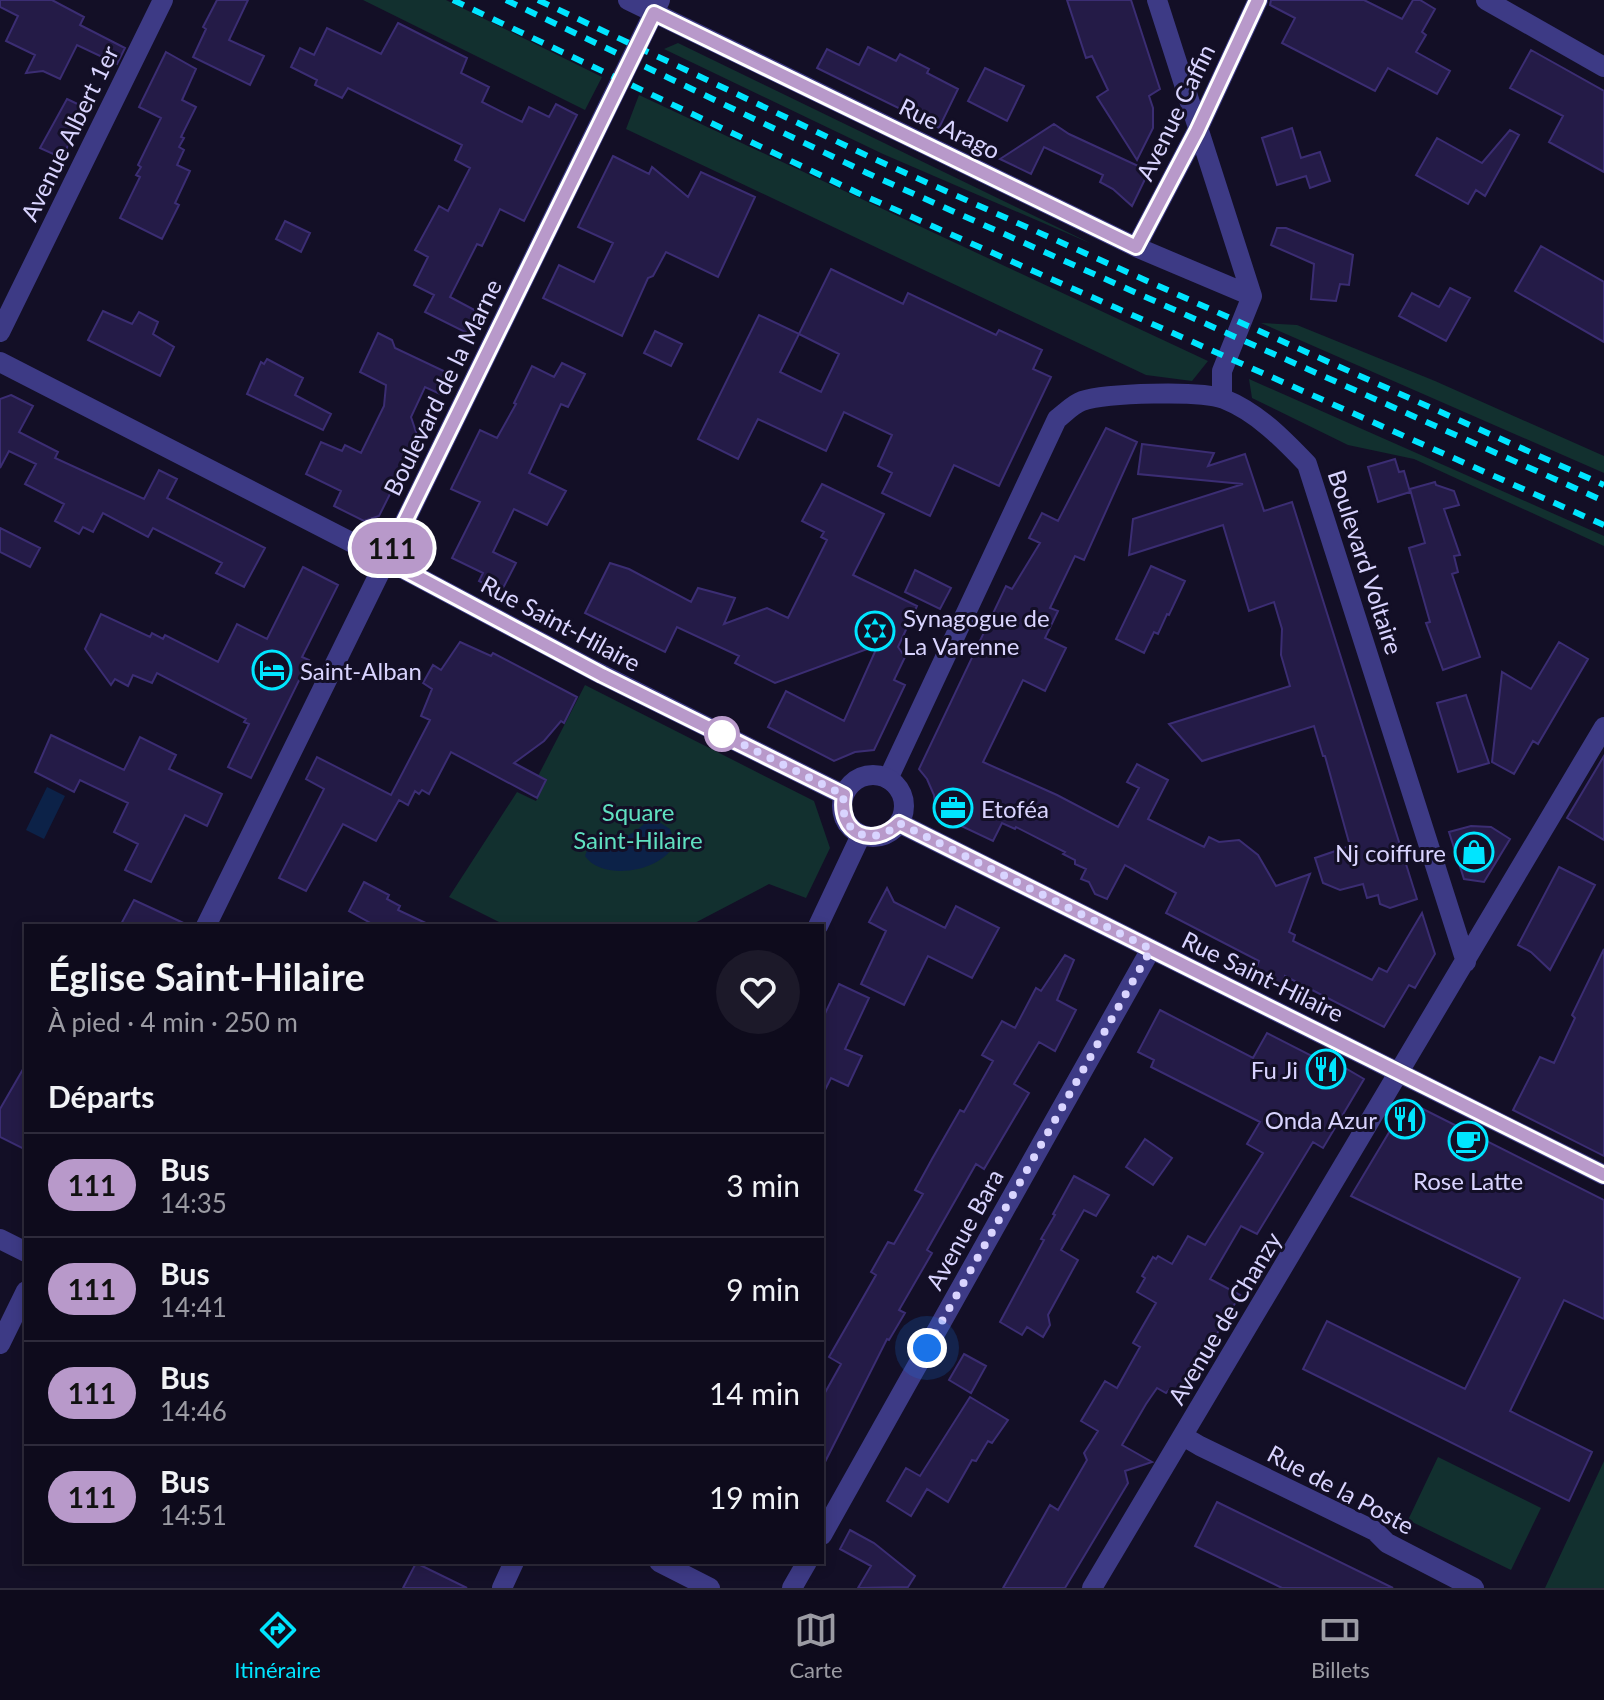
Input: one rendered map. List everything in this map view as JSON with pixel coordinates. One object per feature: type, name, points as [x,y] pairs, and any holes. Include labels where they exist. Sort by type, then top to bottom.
[{"type":"street","name":"Avenue Albert 1er","points":[[0,332],[163,0]]},
{"type":"street","name":"Rue Arago","points":[[628,0],[657,6],[1136,247],[1252,296]]},
{"type":"street","points":[[888,779],[1057,419],[1079,401],[1115,396],[1195,395],[1222,398],[1222,371],[1252,296],[1157,0]]},
{"type":"street","name":"Avenue Caffin","points":[[1136,247],[1197,131],[1258,0]]},
{"type":"street","points":[[1486,0],[1604,67]]},
{"type":"street","name":"Boulevard de la Marne","points":[[207,924],[657,6]]},
{"type":"street","name":"Rue Saint-Hilaire","points":[[0,362],[602,675],[844,795]]},
{"type":"street","name":"Boulevard Voltaire","points":[[1222,398],[1246,410],[1279,435],[1307,464],[1466,962]]},
{"type":"street","points":[[1399,1074],[1604,727]]},
{"type":"street","points":[[875,775],[888,779],[903,798],[904,811],[899,823],[889,833],[876,837],[861,835],[845,818],[842,807],[844,795],[862,777],[875,775]]},
{"type":"street","name":"Rue Saint-Hilaire","points":[[899,823],[1604,1175]]},
{"type":"street","points":[[819,924],[861,835]]},
{"type":"street","name":"Avenue Bara","points":[[824,1531],[1151,949]]},
{"type":"street","name":"Avenue de Chanzy","points":[[1092,1588],[1399,1074]]},
{"type":"street","points":[[0,1239],[24,1251]]},
{"type":"street","points":[[0,1344],[24,1295]]},
{"type":"street","name":"Rue de la Poste","points":[[1183,1436],[1375,1531],[1387,1543],[1474,1588]]},
{"type":"street","points":[[502,1588],[513,1564]]},
{"type":"street","points":[[663,1564],[710,1588]]},
{"type":"street","points":[[792,1588],[806,1564]]},
{"type":"green space","points":[[363,0],[446,0],[602,77],[585,110]]},
{"type":"green space","points":[[678,43],[1092,244],[883,154],[664,49]]},
{"type":"green space","points":[[639,95],[1208,361],[1192,381],[1146,375],[626,129]]},
{"type":"green space","points":[[1261,323],[1297,325],[1435,381],[1604,456],[1604,473]]},
{"type":"green space","points":[[1249,379],[1604,536],[1604,546],[1414,459],[1348,445],[1252,398]]},
{"type":"green space","name":"Square Saint-Hilaire","points":[[585,685],[814,801],[830,848],[806,898],[769,884],[693,924],[503,924],[449,897],[517,792],[536,801],[546,780],[538,776]]},
{"type":"green space","points":[[1438,1457],[1541,1508],[1511,1570],[1408,1520]]},
{"type":"green space","points":[[1604,1461],[1604,1588],[1545,1588]]},
{"type":"water","points":[[47,787],[65,796],[44,839],[26,830]]},
{"type":"water","points":[[646,822],[659,822],[670,829],[675,842],[659,860],[633,870],[618,871],[593,864],[585,856],[589,844],[624,837]]},
{"type":"building","points":[[0,0],[52,0],[84,17],[80,25],[125,48],[117,64],[77,45],[60,79],[43,71],[26,73],[35,55],[6,41],[18,16],[0,7]]},
{"type":"building","points":[[217,0],[248,0],[229,40],[264,56],[250,85],[193,57],[206,29],[203,27]]},
{"type":"building","points":[[1067,0],[1131,0],[1160,89],[1149,96],[1153,108],[1153,128],[1137,160],[1097,97],[1108,90],[1092,56],[1086,58]]},
{"type":"building","points":[[1271,0],[1364,0],[1402,19],[1413,0],[1420,0],[1435,9],[1422,32],[1426,35],[1416,52],[1450,71],[1437,94],[1388,68],[1375,91],[1282,43],[1295,18],[1270,5]]},
{"type":"building","points":[[398,23],[467,58],[461,73],[489,87],[482,102],[522,122],[529,107],[549,117],[556,104],[577,115],[524,221],[500,209],[482,246],[477,244],[450,297],[480,313],[469,334],[425,312],[434,295],[414,285],[428,257],[415,250],[439,206],[448,211],[470,168],[455,160],[462,145],[348,88],[342,98],[315,85],[317,80],[291,67],[300,48],[314,55],[327,28],[381,54]]},
{"type":"building","points":[[868,47],[896,61],[900,54],[958,89],[939,128],[817,68],[827,49],[859,65]]},
{"type":"building","points":[[1531,50],[1604,91],[1604,172],[1549,142],[1563,116],[1510,88]]},
{"type":"building","points":[[166,52],[196,69],[182,100],[196,107],[181,137],[184,138],[179,147],[184,150],[177,165],[190,171],[175,203],[179,205],[162,239],[120,218],[140,177],[136,175],[141,167],[138,165],[161,118],[139,107]]},
{"type":"building","points":[[985,68],[1024,86],[1007,121],[968,101]]},
{"type":"building","points":[[67,99],[86,108],[62,158],[40,148]]},
{"type":"building","points":[[1054,124],[1149,171],[1132,206],[1100,182],[1103,175],[1044,147],[1031,174],[1000,159]]},
{"type":"building","points":[[1292,128],[1301,158],[1320,152],[1330,181],[1310,188],[1306,176],[1277,185],[1262,138]]},
{"type":"building","points":[[1510,130],[1519,135],[1485,196],[1476,190],[1468,204],[1416,175],[1437,138],[1482,163]]},
{"type":"building","points":[[613,156],[649,174],[652,167],[688,197],[701,172],[755,197],[718,277],[666,252],[653,276],[648,278],[622,336],[543,298],[559,265],[594,282],[613,243],[578,227]]},
{"type":"building","points":[[285,221],[310,233],[301,252],[276,239]]},
{"type":"building","points":[[1277,228],[1286,228],[1353,255],[1349,285],[1340,284],[1336,301],[1311,299],[1314,264],[1271,245]]},
{"type":"building","points":[[1541,246],[1604,282],[1604,342],[1515,291]]},
{"type":"building","points":[[831,269],[903,304],[908,293],[996,335],[999,330],[1042,350],[1033,369],[1051,377],[999,486],[954,465],[930,516],[882,493],[892,473],[878,466],[892,435],[844,412],[826,451],[758,419],[738,459],[698,439],[759,315],[799,334]],"holes":[[[799,334],[839,354],[821,392],[780,372]]]},
{"type":"building","points":[[1450,288],[1470,298],[1446,341],[1399,316],[1412,293],[1439,307]]},
{"type":"building","points":[[103,311],[132,324],[139,312],[158,322],[153,334],[174,347],[160,376],[88,340]]},
{"type":"building","points":[[655,331],[682,344],[671,366],[644,353]]},
{"type":"building","points":[[378,333],[392,340],[395,348],[450,374],[440,394],[425,387],[411,417],[418,438],[379,516],[364,521],[334,506],[341,491],[306,474],[321,442],[342,451],[345,445],[361,453],[384,406],[386,385],[360,372]]},
{"type":"building","points":[[267,359],[303,378],[295,395],[331,414],[323,430],[247,394],[261,362],[264,364]]},
{"type":"building","points":[[562,363],[585,374],[568,407],[561,404],[529,473],[566,491],[547,525],[514,509],[493,552],[516,563],[501,592],[479,581],[483,573],[452,558],[480,502],[451,489],[480,430],[497,438],[532,366],[554,377]]},
{"type":"building","points":[[11,395],[33,406],[19,432],[58,452],[55,458],[144,499],[159,470],[177,479],[167,498],[265,548],[244,587],[216,573],[222,563],[153,528],[148,537],[103,513],[93,532],[83,527],[79,534],[55,521],[64,504],[25,484],[36,464],[9,451],[0,468],[0,399]]},
{"type":"building","points":[[1106,428],[1137,442],[1084,560],[1075,556],[1050,608],[1058,611],[1045,638],[1066,648],[1045,691],[1023,680],[983,762],[1118,827],[1139,788],[1127,782],[1137,764],[1168,780],[1148,819],[1204,847],[1209,837],[1219,842],[1239,840],[1258,855],[1276,886],[1310,874],[1289,932],[1295,935],[1293,941],[1372,980],[1379,968],[1387,972],[1422,913],[1435,954],[1415,988],[1409,985],[1384,1027],[1285,976],[1282,988],[1254,974],[1259,961],[1166,913],[1176,893],[1125,865],[1107,899],[1095,894],[1089,882],[1081,879],[1086,869],[1075,864],[1075,860],[1063,854],[1065,852],[1016,827],[1002,823],[993,841],[936,814],[934,795],[919,769],[1006,586],[1012,589],[1040,543],[1029,538],[1042,513],[1058,521]]},
{"type":"building","points":[[1142,444],[1214,453],[1208,466],[1245,454],[1264,511],[1292,502],[1417,899],[1390,908],[1380,904],[1378,895],[1367,898],[1363,884],[1340,890],[1323,883],[1315,858],[1350,846],[1314,726],[1202,761],[1169,724],[1290,686],[1281,655],[1282,629],[1274,602],[1249,611],[1223,525],[1129,555],[1133,519],[1243,484],[1138,474]]},
{"type":"building","points":[[1395,459],[1399,472],[1404,471],[1410,492],[1378,502],[1368,467]]},
{"type":"building","points":[[1435,482],[1454,491],[1459,505],[1444,509],[1460,555],[1454,556],[1458,572],[1452,574],[1480,657],[1443,670],[1426,623],[1430,622],[1409,548],[1425,543],[1410,489]]},
{"type":"building","points":[[822,484],[884,514],[853,575],[917,606],[898,647],[905,657],[894,680],[905,685],[874,750],[855,752],[834,761],[768,727],[786,691],[844,721],[878,645],[775,683],[735,663],[739,656],[677,627],[665,652],[585,613],[610,563],[629,569],[691,602],[698,588],[735,598],[724,624],[767,608],[788,618],[827,540],[821,537],[824,532],[802,521]]},
{"type":"building","points":[[0,528],[40,548],[30,567],[0,552]]},
{"type":"building","points":[[1151,566],[1185,581],[1169,615],[1158,634],[1154,632],[1144,653],[1116,639]]},
{"type":"building","points":[[303,567],[338,585],[302,657],[309,660],[251,778],[228,767],[249,724],[244,722],[246,719],[157,673],[152,683],[133,675],[128,686],[115,679],[111,685],[85,649],[101,614],[150,637],[152,633],[163,639],[165,635],[218,662],[237,624],[267,639]]},
{"type":"building","points":[[915,570],[951,588],[940,609],[905,592]]},
{"type":"building","points":[[460,642],[491,656],[493,653],[577,697],[564,723],[561,721],[544,741],[514,763],[546,780],[537,798],[451,752],[429,794],[422,790],[419,794],[415,791],[408,805],[399,800],[376,841],[343,824],[306,891],[279,878],[324,789],[306,779],[317,757],[391,795],[430,720],[421,716],[432,689],[423,683],[433,665],[441,670]]},
{"type":"building","points":[[1559,642],[1588,659],[1538,744],[1533,741],[1514,774],[1492,762],[1502,672],[1531,689]]},
{"type":"building","points":[[1466,695],[1489,763],[1458,772],[1437,703]]},
{"type":"building","points":[[51,735],[124,770],[140,737],[176,755],[169,769],[222,794],[207,826],[185,815],[151,882],[125,870],[138,844],[114,832],[128,803],[80,780],[74,792],[35,772]]},
{"type":"building","points":[[1604,756],[1604,840],[1567,818]]},
{"type":"building","points":[[1471,826],[1491,827],[1510,839],[1484,882],[1464,879],[1449,832]]},
{"type":"building","points":[[1559,867],[1595,885],[1550,970],[1531,952],[1518,945]]},
{"type":"building","points":[[364,882],[389,895],[387,899],[400,906],[398,910],[428,924],[372,924],[349,911]]},
{"type":"building","points":[[887,888],[894,902],[945,928],[956,906],[999,928],[972,978],[928,956],[904,1005],[861,984],[886,931],[869,922]]},
{"type":"building","points":[[134,900],[186,924],[121,924]]},
{"type":"building","points":[[1604,949],[1604,1156],[1513,1110],[1540,1057],[1554,1063],[1575,1018],[1572,1015]]},
{"type":"building","points":[[1065,955],[1074,960],[1057,1000],[1076,1010],[1055,1051],[1039,1042],[1014,1084],[1029,1093],[984,1169],[976,1164],[927,1250],[932,1253],[899,1310],[905,1313],[887,1339],[824,1464],[824,1394],[841,1364],[829,1357],[876,1275],[871,1272],[888,1242],[894,1244],[923,1194],[915,1190],[932,1159],[993,1061],[982,1055],[1002,1021],[1015,1028],[1036,988],[1041,991]]},
{"type":"building","points":[[839,984],[869,998],[845,1049],[862,1056],[848,1086],[831,1078],[824,1092],[824,1016]]},
{"type":"building","points":[[1160,1010],[1253,1058],[1267,1033],[1343,1072],[1345,1068],[1364,1079],[1323,1148],[1313,1142],[1257,1234],[1241,1226],[1210,1279],[1240,1295],[1180,1396],[1157,1388],[1146,1404],[1122,1445],[1152,1462],[1125,1471],[1128,1483],[1065,1588],[1003,1588],[1050,1505],[1058,1510],[1087,1460],[1084,1453],[1098,1431],[1081,1421],[1105,1381],[1117,1388],[1140,1347],[1133,1343],[1156,1303],[1137,1292],[1153,1257],[1156,1259],[1158,1256],[1172,1264],[1188,1236],[1205,1245],[1263,1153],[1247,1144],[1260,1122],[1151,1067],[1154,1060],[1138,1052]]},
{"type":"building","points":[[24,1067],[24,1149],[0,1137],[0,1109]]},
{"type":"building","points":[[1417,1106],[1604,1200],[1604,1319],[1564,1300],[1510,1411],[1592,1452],[1569,1501],[1303,1369],[1327,1321],[1465,1389],[1520,1278],[1351,1196],[1403,1109]]},
{"type":"building","points":[[1145,1139],[1172,1158],[1153,1185],[1126,1167]]},
{"type":"building","points":[[1074,1176],[1109,1195],[1096,1216],[1084,1210],[1061,1250],[1078,1260],[1048,1315],[1050,1325],[1043,1337],[1027,1327],[1022,1335],[1000,1322]]},
{"type":"building","points":[[964,1354],[986,1366],[971,1393],[949,1380]]},
{"type":"building","points":[[970,1397],[1008,1420],[992,1443],[988,1441],[976,1461],[972,1460],[948,1502],[927,1489],[911,1516],[887,1501],[906,1468],[920,1476]]},
{"type":"building","points":[[1217,1502],[1393,1588],[1282,1588],[1195,1546]]},
{"type":"building","points":[[850,1530],[874,1543],[915,1576],[908,1587],[858,1588],[871,1566],[840,1549]]},
{"type":"building","points":[[418,1564],[467,1588],[403,1588]]},
{"type":"railway","points":[[453,0],[858,193],[1604,525]]},
{"type":"railway","points":[[506,0],[867,173],[1604,501]]},
{"type":"railway","points":[[538,0],[872,158],[1604,485]]},
{"type":"bus line","name":"111","points":[[1258,0],[1197,131],[1136,247],[654,13],[386,560],[602,675],[844,795],[842,807],[845,818],[861,835],[876,837],[889,833],[899,823],[1604,1175]]},
{"type":"place","name":"Synagogue de La Varenne","points":[[875,631]]},
{"type":"place","name":"Saint-Alban","points":[[272,670]]},
{"type":"place","name":"Etoféa","points":[[953,808]]},
{"type":"place","name":"Nj coiffure","points":[[1474,852]]},
{"type":"place","name":"Fu Ji","points":[[1326,1069]]},
{"type":"place","name":"Onda Azur","points":[[1405,1119]]},
{"type":"place","name":"Rose Latte","points":[[1468,1141]]},
{"type":"route","points":[[722,734],[714,730],[844,795],[842,807],[845,818],[861,835],[876,837],[889,833],[899,823],[1151,949],[927,1348]]}]
